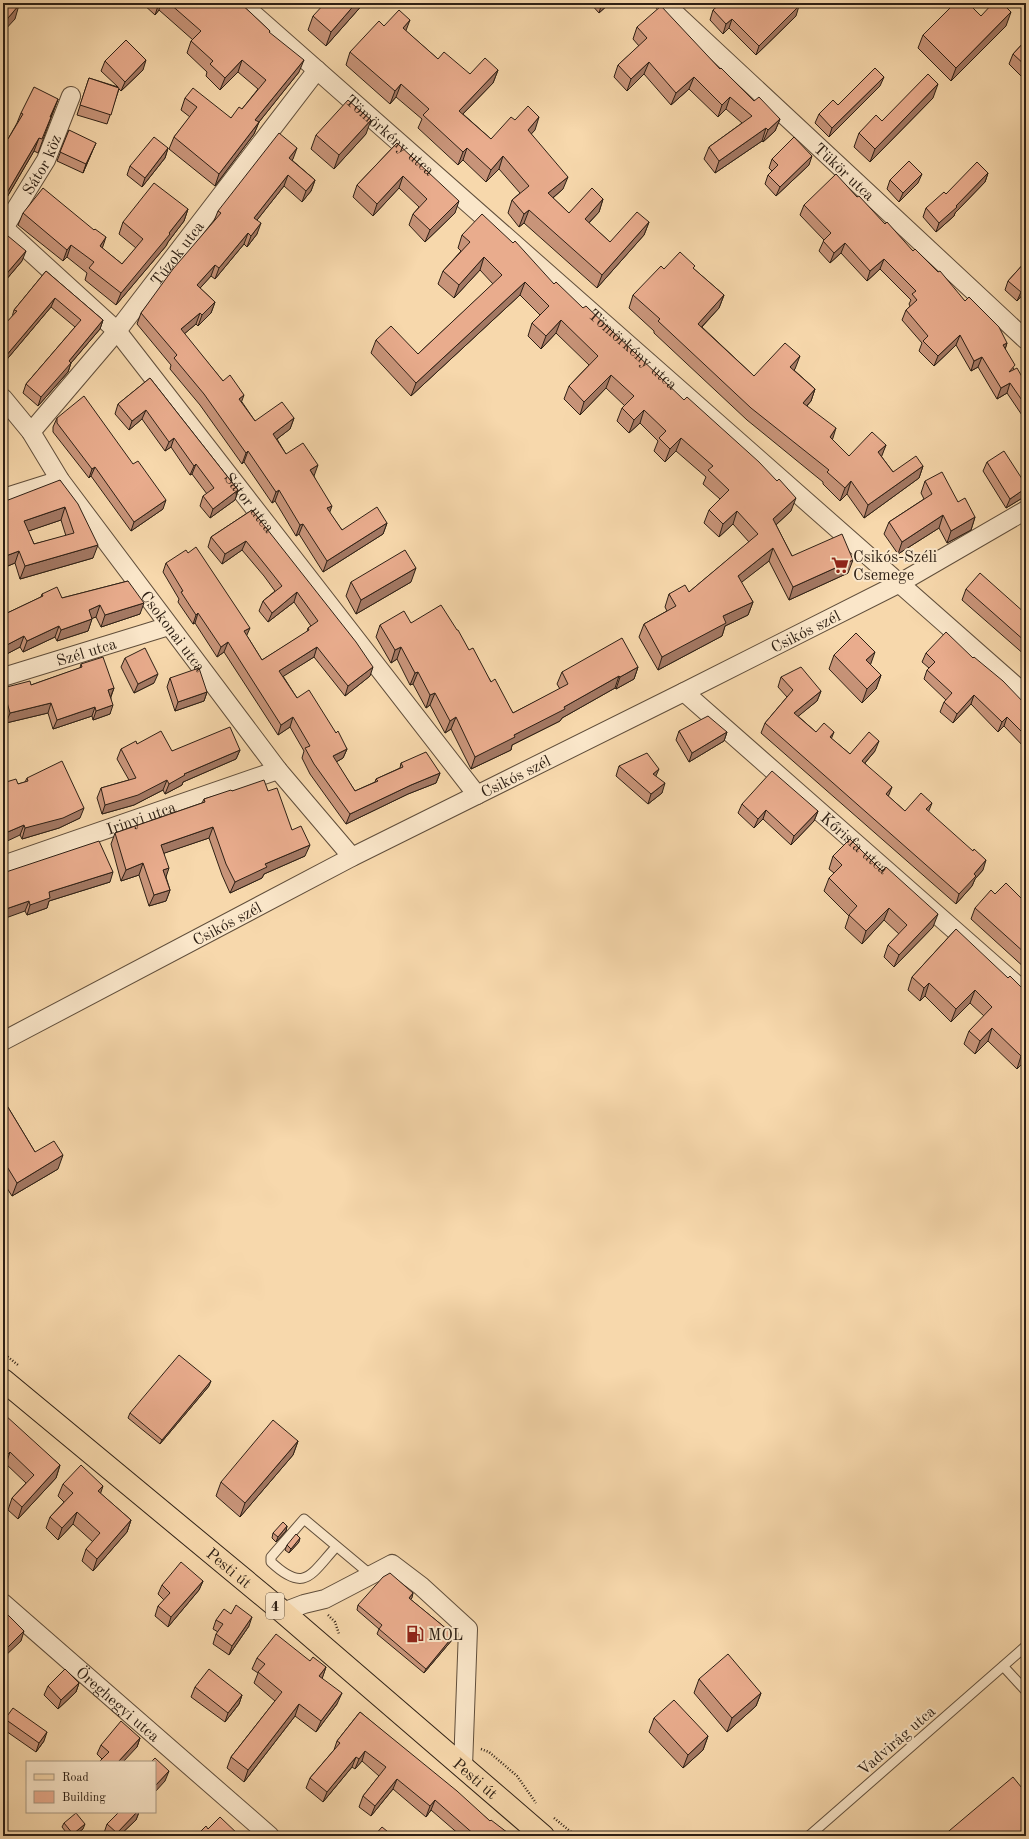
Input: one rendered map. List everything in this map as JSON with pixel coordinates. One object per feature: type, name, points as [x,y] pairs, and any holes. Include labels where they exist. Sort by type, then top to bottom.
[{"type":"main road","name":"Pesti út","points":[[3,1380],[283,1612],[543,1836]]},
{"type":"street","name":"Tömörkény utca","points":[[241,3],[1026,695]]},
{"type":"street","name":"Tükör utca","points":[[664,3],[1026,340]]},
{"type":"street","name":"Túzok utca","points":[[31,432],[117,331],[317,70]]},
{"type":"street","name":"Sátor köz","points":[[4,227],[46,160],[71,96]]},
{"type":"street","name":"Sátor utca","points":[[4,227],[117,331],[477,795]]},
{"type":"street","name":"Csokonai utca","points":[[3,398],[31,432],[60,480],[278,770],[352,856]]},
{"type":"street","points":[[3,498],[60,480]]},
{"type":"street","name":"Csikós szél","points":[[3,1041],[352,856],[684,692],[900,583],[1026,510]]},
{"type":"street","name":"Szél utca","points":[[3,677],[169,626]]},
{"type":"street","name":"Kőrisfa utca","points":[[684,692],[1026,993]]},
{"type":"street","name":"Irinyi utca","points":[[3,865],[278,770]]},
{"type":"street","points":[[283,1612],[304,1604],[325,1599],[392,1564],[421,1586],[468,1629],[463,1767]]},
{"type":"street","name":"Öreghegyi utca","points":[[3,1603],[270,1836]]},
{"type":"lane","points":[[336,1547],[308,1577],[301,1580],[287,1576],[271,1562],[271,1556],[304,1519],[371,1575]]},
{"type":"lane","name":"Vadvirág utca","points":[[809,1836],[1026,1646]]},
{"type":"lane","points":[[1003,1666],[1026,1691]]},
{"type":"building","points":[[3,3],[17,3],[19,5],[3,24]]},
{"type":"building","points":[[169,3],[240,3],[270,31],[269,32],[304,60],[255,120],[259,122],[219,174],[174,137],[197,107],[185,98],[193,88],[231,118],[239,107],[242,109],[266,80],[242,60],[225,78],[210,64],[213,61],[191,41],[201,31]]},
{"type":"building","points":[[325,3],[356,3],[331,32],[313,16]]},
{"type":"building","points":[[721,3],[796,3],[799,6],[759,46],[732,19],[726,24],[713,10]]},
{"type":"building","points":[[955,3],[968,3],[981,16],[993,3],[1002,3],[1011,12],[956,68],[923,35]]},
{"type":"building","points":[[661,6],[720,69],[721,68],[754,101],[759,97],[780,119],[768,130],[766,128],[719,161],[709,147],[752,116],[730,97],[722,105],[694,77],[676,93],[649,62],[631,79],[618,65],[647,38],[637,27]]},
{"type":"building","points":[[399,10],[410,20],[403,28],[438,59],[444,52],[470,74],[485,58],[498,70],[459,111],[491,139],[511,117],[515,120],[528,106],[539,117],[528,130],[568,177],[548,193],[569,213],[592,188],[603,199],[585,219],[610,242],[637,212],[649,222],[602,275],[529,210],[524,214],[512,200],[529,186],[503,156],[491,170],[467,148],[463,152],[423,115],[429,109],[401,84],[395,91],[350,52],[379,21],[384,26]]},
{"type":"building","points":[[126,40],[146,60],[125,82],[105,61]]},
{"type":"building","points":[[1026,40],[1026,66],[1013,54]]},
{"type":"building","points":[[875,68],[884,77],[832,128],[819,114],[833,100],[838,105]]},
{"type":"building","points":[[928,74],[938,84],[875,149],[859,133],[876,115],[882,121]]},
{"type":"building","points":[[89,78],[119,88],[111,115],[80,105]]},
{"type":"building","points":[[34,87],[58,99],[42,139],[39,138],[8,191],[3,188],[3,135],[8,139],[23,114],[21,113]]},
{"type":"building","points":[[348,100],[371,120],[339,155],[316,135]]},
{"type":"building","points":[[69,130],[96,143],[86,164],[60,152]]},
{"type":"building","points":[[279,133],[297,148],[289,158],[315,180],[306,191],[288,175],[254,218],[261,223],[251,236],[248,233],[219,268],[215,265],[197,285],[215,302],[202,315],[200,313],[181,329],[223,381],[230,375],[244,395],[239,399],[255,421],[282,402],[294,418],[273,434],[286,454],[303,443],[318,465],[310,470],[332,506],[327,508],[342,530],[377,507],[387,523],[327,561],[303,524],[300,525],[279,490],[276,492],[248,451],[246,453],[204,394],[174,358],[177,355],[141,313],[173,269],[221,213],[218,211]]},
{"type":"building","points":[[154,137],[168,148],[145,178],[130,166]]},
{"type":"building","points":[[794,137],[812,156],[780,187],[768,175],[778,165],[772,159]]},
{"type":"building","points":[[397,143],[459,201],[430,230],[413,214],[427,199],[403,176],[377,204],[357,185]]},
{"type":"building","points":[[909,161],[922,174],[903,193],[890,180]]},
{"type":"building","points":[[977,162],[988,173],[956,206],[957,207],[939,223],[926,208],[944,192],[946,194]]},
{"type":"building","points":[[836,174],[885,224],[887,222],[913,251],[915,249],[938,272],[940,271],[965,301],[969,297],[999,327],[1007,343],[1003,345],[1015,365],[1009,372],[1017,368],[1025,382],[1026,381],[1026,406],[1010,383],[1001,388],[982,357],[974,361],[960,335],[938,356],[923,341],[928,336],[906,310],[917,300],[912,294],[916,291],[884,259],[870,271],[845,243],[834,253],[823,241],[831,233],[804,205]]},
{"type":"building","points":[[154,183],[188,209],[169,233],[170,234],[121,293],[89,268],[94,262],[71,245],[67,250],[23,213],[43,188],[94,230],[95,229],[106,237],[100,246],[122,264],[143,239],[123,222]]},
{"type":"building","points":[[482,214],[513,243],[515,241],[554,284],[556,282],[583,308],[586,306],[684,400],[687,397],[759,462],[777,481],[779,479],[796,498],[773,519],[792,556],[842,534],[853,560],[793,587],[773,548],[738,576],[753,602],[723,616],[726,623],[662,657],[644,624],[676,606],[669,594],[685,585],[689,592],[758,534],[737,511],[723,524],[709,510],[729,490],[708,470],[713,466],[681,438],[670,449],[659,438],[666,431],[644,410],[634,420],[622,408],[634,396],[611,375],[584,402],[569,386],[598,356],[561,320],[546,336],[532,323],[549,306],[525,282],[416,383],[376,340],[391,326],[418,354],[502,275],[484,257],[459,285],[443,271],[470,242],[462,235]]},
{"type":"building","points":[[8,236],[26,251],[8,272],[3,267],[3,243]]},
{"type":"building","points":[[680,252],[695,266],[693,268],[724,295],[698,324],[754,376],[785,343],[800,356],[790,367],[815,389],[803,403],[836,428],[830,437],[849,456],[872,432],[886,445],[878,452],[893,472],[916,456],[923,466],[868,505],[851,481],[845,488],[827,472],[829,470],[751,408],[658,321],[660,319],[633,295],[661,266],[664,269]]},
{"type":"building","points":[[1026,261],[1026,286],[1021,292],[1008,281]]},
{"type":"building","points":[[46,271],[103,320],[69,361],[71,363],[41,397],[26,384],[81,320],[55,298],[5,357],[3,355],[3,326],[17,311],[14,310]]},
{"type":"building","points":[[150,378],[238,490],[213,509],[203,496],[214,488],[196,464],[194,466],[174,438],[169,442],[146,410],[132,421],[118,404]]},
{"type":"building","points":[[84,396],[133,464],[138,461],[166,500],[134,522],[95,467],[92,469],[57,423],[57,418]]},
{"type":"building","points":[[1004,451],[1026,485],[1026,488],[1010,499],[987,462]]},
{"type":"building","points":[[942,472],[958,502],[965,498],[975,517],[951,531],[943,515],[902,542],[889,522],[932,494],[925,481]]},
{"type":"building","points":[[60,480],[78,504],[98,545],[25,566],[19,551],[3,557],[3,502]],"holes":[[[65,507],[74,533],[34,544],[24,521]]]},
{"type":"building","points":[[252,510],[356,642],[373,667],[348,686],[317,647],[279,671],[297,698],[309,690],[336,733],[338,731],[347,749],[333,756],[355,791],[378,781],[376,779],[403,767],[401,763],[426,752],[440,773],[350,814],[314,764],[305,748],[310,746],[293,717],[281,725],[228,642],[221,647],[198,613],[196,615],[181,592],[183,591],[166,563],[186,550],[188,553],[196,547],[250,628],[244,631],[262,660],[309,630],[308,628],[318,621],[297,592],[272,613],[263,601],[282,586],[267,567],[246,541],[225,554],[211,537]]},
{"type":"building","points":[[405,550],[416,568],[361,600],[351,582]]},
{"type":"building","points":[[980,573],[1026,614],[1026,642],[966,589]]},
{"type":"building","points":[[128,581],[144,603],[105,615],[100,605],[89,610],[92,619],[61,630],[59,626],[27,641],[24,636],[3,647],[3,615],[43,596],[42,594],[57,587],[62,598]]},
{"type":"building","points":[[441,605],[458,630],[469,650],[473,648],[491,682],[495,679],[513,713],[568,684],[562,672],[622,638],[638,667],[564,707],[565,709],[514,735],[515,737],[475,757],[456,717],[450,721],[435,693],[430,695],[418,672],[415,673],[401,647],[395,650],[380,625],[404,611],[411,623]]},
{"type":"building","points":[[946,632],[973,658],[974,657],[1003,681],[1026,705],[1026,736],[1007,717],[1002,722],[974,695],[957,714],[944,702],[952,693],[927,670],[935,662],[926,653]]},
{"type":"building","points":[[856,633],[875,652],[866,660],[881,675],[867,689],[834,655]]},
{"type":"building","points":[[145,648],[158,674],[138,684],[125,658]]},
{"type":"building","points":[[103,657],[114,688],[108,690],[113,705],[96,711],[95,707],[57,720],[51,703],[10,713],[3,688],[30,681],[31,685],[82,667],[81,664]]},
{"type":"building","points":[[801,667],[821,691],[794,713],[816,732],[824,723],[834,732],[830,737],[850,754],[869,732],[879,741],[862,761],[892,787],[886,794],[905,811],[921,793],[932,803],[926,809],[973,851],[974,849],[986,860],[974,874],[976,876],[959,894],[765,723],[793,690],[781,677]]},
{"type":"building","points":[[199,668],[207,692],[178,702],[170,678]]},
{"type":"building","points":[[708,716],[727,732],[692,753],[679,731]]},
{"type":"building","points":[[230,727],[240,750],[184,774],[185,775],[169,784],[167,780],[138,795],[105,805],[101,788],[136,778],[121,749],[136,741],[137,744],[161,731],[172,751]]},
{"type":"building","points":[[647,753],[659,769],[653,774],[665,783],[651,794],[619,766]]},
{"type":"building","points":[[62,761],[84,808],[63,818],[25,828],[24,825],[3,834],[3,783],[16,779],[18,784],[28,781],[27,778]]},
{"type":"building","points":[[772,771],[818,811],[794,836],[766,810],[758,819],[742,804]]},
{"type":"building","points":[[264,780],[268,791],[277,788],[292,830],[301,826],[310,845],[265,864],[267,867],[235,882],[226,864],[213,827],[161,845],[169,868],[163,870],[170,890],[154,895],[143,863],[126,870],[115,833],[205,802],[204,799]]},
{"type":"building","points":[[850,839],[882,871],[886,867],[938,914],[899,955],[888,945],[907,925],[889,908],[866,931],[849,915],[857,906],[829,878],[842,865],[833,856]]},
{"type":"building","points":[[99,841],[113,872],[49,892],[50,898],[30,905],[29,901],[3,910],[3,873]]},
{"type":"building","points":[[1006,883],[1026,903],[1026,954],[975,908],[991,890],[995,894]]},
{"type":"building","points":[[956,929],[1008,978],[1010,976],[1026,992],[1026,1052],[1021,1056],[992,1028],[980,1041],[969,1031],[992,1007],[975,990],[956,1009],[929,983],[924,988],[912,977]]},
{"type":"building","points":[[3,1099],[35,1152],[54,1141],[63,1155],[17,1183],[3,1160]]},
{"type":"building","points":[[179,1355],[211,1381],[162,1440],[130,1413]]},
{"type":"building","points":[[5,1415],[60,1465],[22,1507],[12,1498],[34,1475],[10,1452],[3,1459],[3,1417]]},
{"type":"building","points":[[273,1420],[298,1441],[245,1503],[221,1482]]},
{"type":"building","points":[[81,1465],[103,1486],[98,1491],[131,1520],[97,1559],[86,1549],[100,1533],[77,1512],[62,1528],[50,1517],[73,1493],[63,1484]]},
{"type":"building","points":[[283,1522],[287,1526],[278,1537],[273,1533]]},
{"type":"building","points":[[296,1534],[300,1538],[291,1549],[287,1545]]},
{"type":"building","points":[[181,1562],[203,1581],[171,1617],[158,1606],[170,1593],[162,1585]]},
{"type":"building","points":[[390,1573],[413,1593],[409,1598],[454,1635],[426,1669],[379,1629],[382,1625],[358,1605],[383,1577]]},
{"type":"building","points":[[236,1605],[252,1617],[232,1646],[216,1634],[223,1624],[216,1620],[224,1609],[231,1614]]},
{"type":"building","points":[[4,1611],[24,1631],[3,1652],[3,1612]]},
{"type":"building","points":[[276,1634],[310,1661],[313,1657],[326,1667],[319,1676],[342,1693],[321,1721],[299,1704],[248,1770],[231,1757],[282,1692],[258,1672],[265,1664],[257,1658]]},
{"type":"building","points":[[728,1654],[761,1693],[732,1718],[699,1679]]},
{"type":"building","points":[[65,1669],[79,1683],[61,1700],[48,1686]]},
{"type":"building","points":[[209,1669],[242,1695],[228,1713],[195,1687]]},
{"type":"building","points":[[674,1700],[708,1736],[688,1755],[654,1718]]},
{"type":"building","points":[[13,1708],[47,1732],[39,1743],[5,1719]]},
{"type":"building","points":[[360,1712],[457,1791],[490,1821],[491,1820],[508,1833],[506,1836],[476,1836],[435,1800],[430,1806],[397,1779],[375,1806],[363,1796],[386,1767],[365,1751],[359,1759],[356,1757],[327,1792],[310,1778],[340,1743],[337,1741]]},
{"type":"building","points":[[121,1721],[140,1738],[119,1761],[100,1761],[109,1752],[101,1745]]},
{"type":"building","points":[[155,1758],[169,1771],[156,1785],[156,1761],[152,1761]]},
{"type":"building","points":[[1013,1777],[1026,1793],[1026,1836],[943,1836]]},
{"type":"building","points":[[76,1813],[85,1824],[73,1834],[64,1823]]},
{"type":"building","points":[[118,1813],[136,1813],[117,1833],[107,1824]]},
{"type":"building","points":[[220,1817],[240,1836],[196,1836],[206,1826],[208,1829]]},
{"type":"building","points":[[382,1827],[393,1836],[374,1836]]},
{"type":"place","name":"Csikós-Széli Csemege","points":[[840,565]]},
{"type":"place","name":"MOL","points":[[415,1634]]}]
